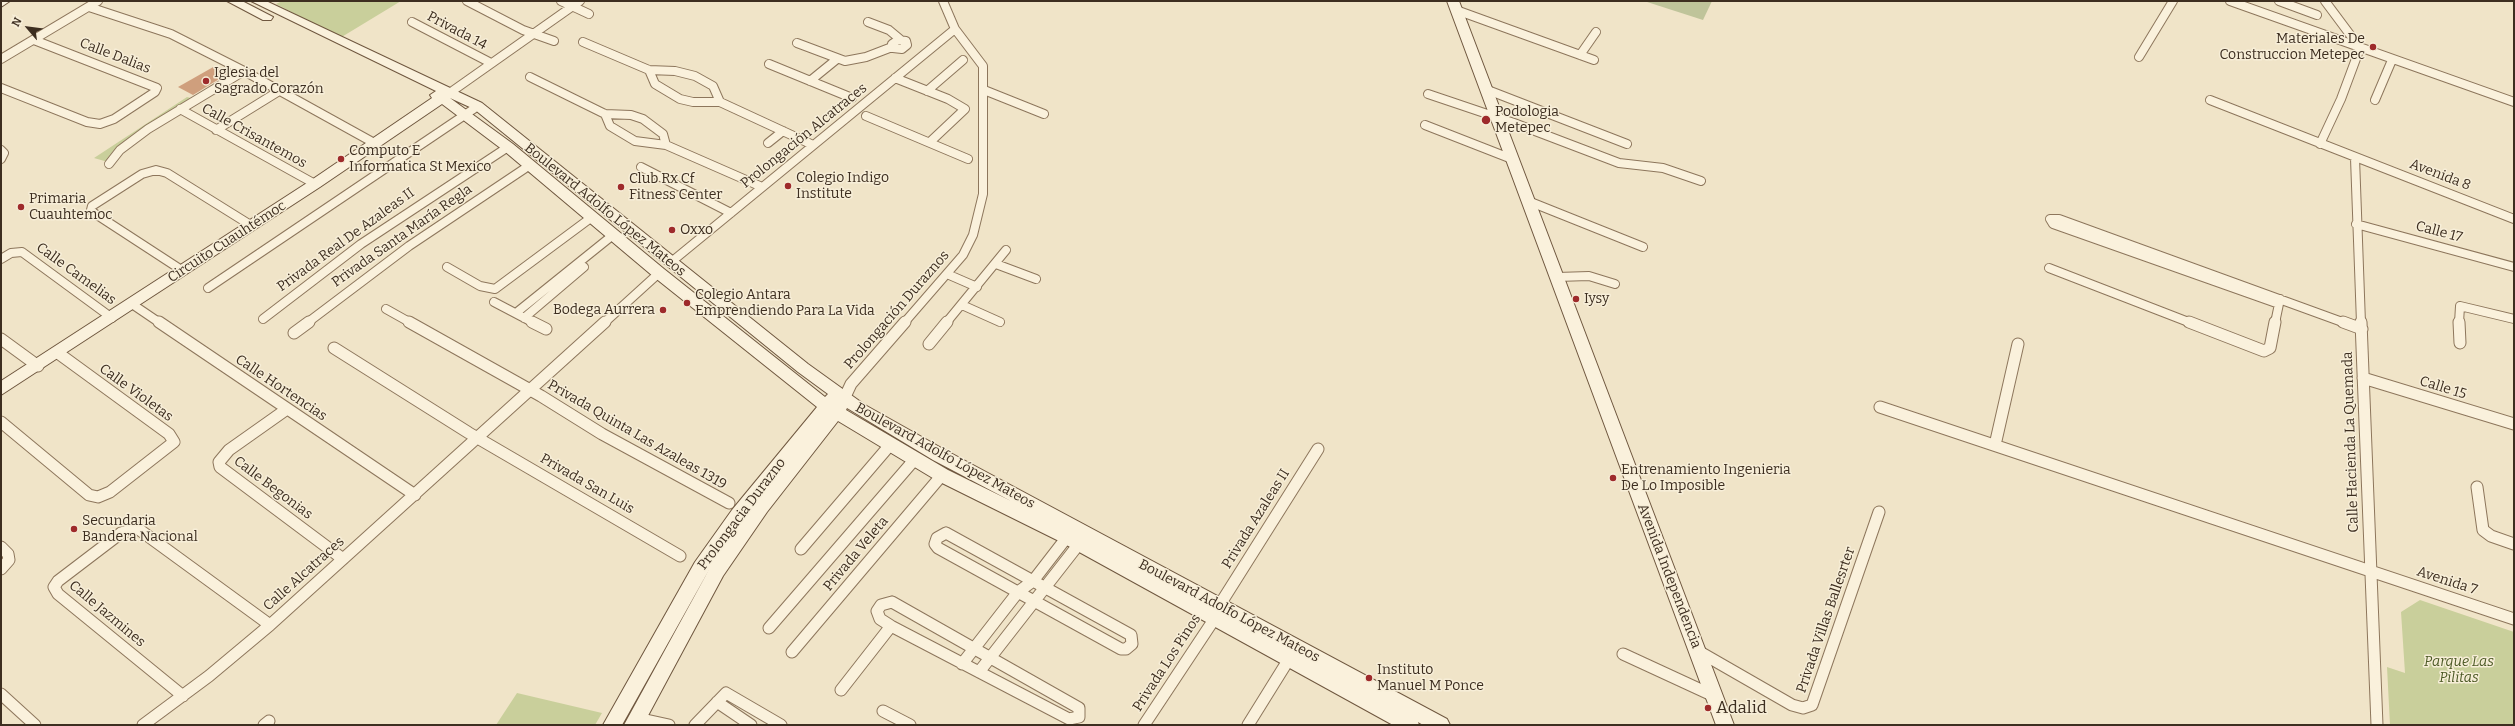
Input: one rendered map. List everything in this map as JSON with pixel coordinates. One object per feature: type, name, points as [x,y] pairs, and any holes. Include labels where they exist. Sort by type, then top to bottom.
[{"type":"street","points":[[1,60],[98,1]]},
{"type":"street","name":"Boulevard Adolfo López Mateos","points":[[233,1],[287,27],[446,95]]},
{"type":"street","name":"Boulevard Adolfo López Mateos","points":[[257,1],[446,95],[472,110],[670,263],[839,399],[890,445],[942,475],[1078,538]]},
{"type":"street","points":[[467,1],[554,41]]},
{"type":"street","points":[[561,1],[589,14]]},
{"type":"street","points":[[446,95],[580,1]]},
{"type":"street","name":"Prolongación Duraznos","points":[[839,399],[962,255],[974,235],[980,213],[983,194],[984,90],[980,60],[955,29],[943,1]]},
{"type":"street","points":[[2139,56],[2173,1]]},
{"type":"street","points":[[2230,1],[2392,60],[2514,102]]},
{"type":"street","points":[[2325,1],[2360,48]]},
{"type":"street","points":[[2283,2],[2317,15]]},
{"type":"street","points":[[1454,5],[1594,60]]},
{"type":"street","name":"Avenida Independencia","points":[[1454,5],[1725,725]]},
{"type":"street","points":[[89,7],[171,34],[244,71],[376,144]]},
{"type":"street","points":[[287,27],[298,21]]},
{"type":"street","name":"Privada 14","points":[[412,22],[491,63]]},
{"type":"street","points":[[868,22],[889,30],[904,43],[924,54]]},
{"type":"street","name":"Prolongación Alcatraces","points":[[670,263],[955,29]]},
{"type":"street","points":[[1580,55],[1596,32]]},
{"type":"street","name":"Calle Dalias","points":[[1,88],[87,122],[100,124],[114,119],[155,92],[157,88],[149,83],[34,40]]},
{"type":"street","points":[[583,42],[649,70],[675,71],[695,76],[713,86],[720,102]]},
{"type":"street","points":[[797,43],[837,59],[852,61],[892,47],[894,42],[904,43]]},
{"type":"street","points":[[2320,144],[2341,99],[2360,48]]},
{"type":"street","points":[[810,81],[837,59]]},
{"type":"street","points":[[927,91],[963,60]]},
{"type":"street","points":[[2375,100],[2392,60]]},
{"type":"street","points":[[769,64],[852,98]]},
{"type":"street","points":[[649,70],[655,84],[680,99],[694,102],[720,102],[814,145]]},
{"type":"street","points":[[109,164],[120,150],[180,109],[244,71]]},
{"type":"street","points":[[530,77],[605,114],[631,115],[643,119],[663,134],[666,145]]},
{"type":"street","points":[[895,78],[965,109],[930,142]]},
{"type":"street","points":[[1485,89],[1627,144]]},
{"type":"street","points":[[984,90],[1044,114]]},
{"type":"street","points":[[216,130],[279,91]]},
{"type":"street","points":[[1428,94],[1496,119],[1514,123],[1559,142],[1619,163],[1663,168],[1701,181]]},
{"type":"street","name":"Circuito Cuauhtémoc","points":[[1,389],[184,271],[376,144],[446,95]]},
{"type":"street","name":"Avenida 8","points":[[2210,100],[2355,158],[2514,218]]},
{"type":"street","name":"Calle Crisantemos","points":[[180,109],[315,184]]},
{"type":"street","points":[[208,288],[472,110]]},
{"type":"street","name":"Boulevard Adolfo López Mateos","points":[[472,110],[508,147],[659,273],[839,399],[1078,538],[1217,612],[1441,725]]},
{"type":"street","points":[[605,114],[610,126],[635,141],[648,144],[666,145],[762,187]]},
{"type":"street","points":[[866,116],[968,159]]},
{"type":"street","points":[[1425,125],[1512,159]]},
{"type":"street","points":[[768,143],[783,131]]},
{"type":"street","name":"Privada Real De Azaleas II","points":[[263,319],[356,248],[508,147]]},
{"type":"street","points":[[1,150],[4,153],[1,158]]},
{"type":"street","name":"Calle Hacienda La Quemada","points":[[2355,158],[2356,224],[2362,329],[2377,725]]},
{"type":"street","name":"Privada Santa María Regla","points":[[294,333],[409,246],[530,165]]},
{"type":"street","points":[[641,167],[731,213]]},
{"type":"street","points":[[184,271],[94,213],[91,210],[92,206],[142,174],[156,170],[167,173],[252,226]]},
{"type":"street","points":[[1528,201],[1643,247]]},
{"type":"street","points":[[447,267],[480,286],[495,289],[592,217]]},
{"type":"street","points":[[2154,256],[2053,224],[2050,219],[2059,219],[2154,256],[2280,302],[2362,329]]},
{"type":"street","name":"Calle 17","points":[[2356,224],[2514,267]]},
{"type":"street","points":[[520,315],[615,237]]},
{"type":"street","points":[[929,344],[1006,250]]},
{"type":"street","name":"Calle Camelias","points":[[1,259],[11,253],[22,252],[112,318]]},
{"type":"street","points":[[996,264],[1036,279]]},
{"type":"street","points":[[2049,268],[2264,351],[2270,348],[2280,302]]},
{"type":"street","name":"Calle Alcatraces","points":[[143,725],[183,696],[270,625],[659,273]]},
{"type":"street","points":[[947,274],[977,287]]},
{"type":"street","points":[[1556,277],[1589,276],[1615,284]]},
{"type":"street","points":[[494,302],[546,329]]},
{"type":"street","name":"Calle Hortencias","points":[[132,304],[415,495]]},
{"type":"street","points":[[962,305],[1000,322]]},
{"type":"street","points":[[2460,343],[2458,310],[2460,306],[2514,319]]},
{"type":"street","name":"Privada Quinta Las Azaleas 1319","points":[[386,309],[602,434],[729,503]]},
{"type":"street","points":[[1,339],[38,366]]},
{"type":"street","points":[[1995,445],[2018,344]]},
{"type":"street","points":[[334,348],[478,438]]},
{"type":"street","name":"Calle Violetas","points":[[1,422],[89,494],[98,497],[110,492],[174,442],[169,434],[58,353]]},
{"type":"street","name":"Calle 15","points":[[2363,378],[2514,424]]},
{"type":"street","name":"Prolongacia Durazno","points":[[612,725],[700,567],[738,515],[839,399]]},
{"type":"street","name":"Prolongacia Durazno","points":[[635,722],[717,571],[839,399]]},
{"type":"street","name":"Avenida 7","points":[[1880,407],[2514,619]]},
{"type":"street","name":"Calle Begonias","points":[[287,409],[229,450],[219,462],[220,467],[343,559]]},
{"type":"street","name":"Privada San Luis","points":[[478,438],[680,556]]},
{"type":"street","points":[[801,549],[890,445]]},
{"type":"street","name":"Privada Azaleas II","points":[[1217,612],[1318,449]]},
{"type":"street","points":[[769,628],[914,459]]},
{"type":"street","name":"Privada Veleta","points":[[792,652],[942,475]]},
{"type":"street","points":[[2477,487],[2483,530],[2491,536],[2514,544]]},
{"type":"street","name":"Privada Villas Ballesrter","points":[[1698,651],[1792,705],[1804,708],[1812,705],[1879,512]]},
{"type":"street","name":"Calle Jazmines","points":[[183,696],[58,594],[54,587],[58,581],[121,533],[132,528],[137,528],[270,625]]},
{"type":"street","points":[[942,534],[949,534],[1045,587],[1131,635],[1134,639],[1132,644],[1126,649],[1121,649],[938,548],[935,544],[937,538],[942,534]]},
{"type":"street","points":[[962,664],[1018,592],[1078,538]]},
{"type":"street","points":[[979,672],[1045,587],[1078,538]]},
{"type":"street","points":[[1,547],[8,554],[9,560],[1,569]]},
{"type":"street","points":[[700,567],[717,571]]},
{"type":"street","points":[[892,602],[974,649],[1079,708],[1079,717],[1069,719],[962,664],[891,626],[880,619],[878,611],[881,605],[892,602]]},
{"type":"street","name":"Boulevard Adolfo López Mateos","points":[[1217,612],[1289,659],[1410,725]]},
{"type":"street","name":"Privada Los Pinos","points":[[1144,725],[1217,612]]},
{"type":"street","points":[[841,690],[891,626]]},
{"type":"street","points":[[1623,654],[1714,696]]},
{"type":"street","points":[[1248,725],[1289,659]]},
{"type":"street","points":[[694,725],[726,693],[782,725]]},
{"type":"street","points":[[1,694],[35,725]]},
{"type":"street","points":[[717,702],[751,725]]},
{"type":"street","points":[[883,711],[892,721],[907,724]]},
{"type":"street","points":[[635,722],[669,725]]},
{"type":"green space","points":[[282,1],[401,1],[340,38],[276,4]]},
{"type":"green space","points":[[1644,1],[1712,1],[1703,20]]},
{"type":"green space","points":[[187,97],[195,99],[108,162],[94,158]]},
{"type":"green space","name":"Parque Las Pilitas","points":[[2420,600],[2514,632],[2514,725],[2390,725],[2387,667],[2405,673],[2401,612]]},
{"type":"green space","points":[[517,693],[602,713],[595,725],[496,725]]},
{"type":"building","name":"Iglesia del Sagrado Corazón","points":[[215,66],[229,73],[193,95],[178,87]]},
{"type":"place","name":"Materiales De Construccion Metepec","points":[[2373,47]]},
{"type":"place","name":"Iglesia del Sagrado Corazón","points":[[206,81]]},
{"type":"place","name":"Podologia Metepec","points":[[1486,120]]},
{"type":"place","name":"Computo E Informatica St Mexico","points":[[341,159]]},
{"type":"place","name":"Colegio Indigo Institute","points":[[788,186]]},
{"type":"place","name":"Club Rx Cf Fitness Center","points":[[621,187]]},
{"type":"place","name":"Primaria Cuauhtemoc","points":[[21,207]]},
{"type":"place","name":"Oxxo","points":[[672,230]]},
{"type":"place","name":"Iysy","points":[[1576,299]]},
{"type":"place","name":"Colegio Antara Emprendiendo Para La Vida","points":[[687,303]]},
{"type":"place","name":"Bodega Aurrera","points":[[663,310]]},
{"type":"place","name":"Entrenamiento Ingenieria De Lo Imposible","points":[[1613,478]]},
{"type":"place","name":"Secundaria Bandera Nacional","points":[[74,529]]},
{"type":"place","name":"Instituto Manuel M Ponce","points":[[1369,678]]},
{"type":"place","name":"Adalid","points":[[1708,708]]}]
